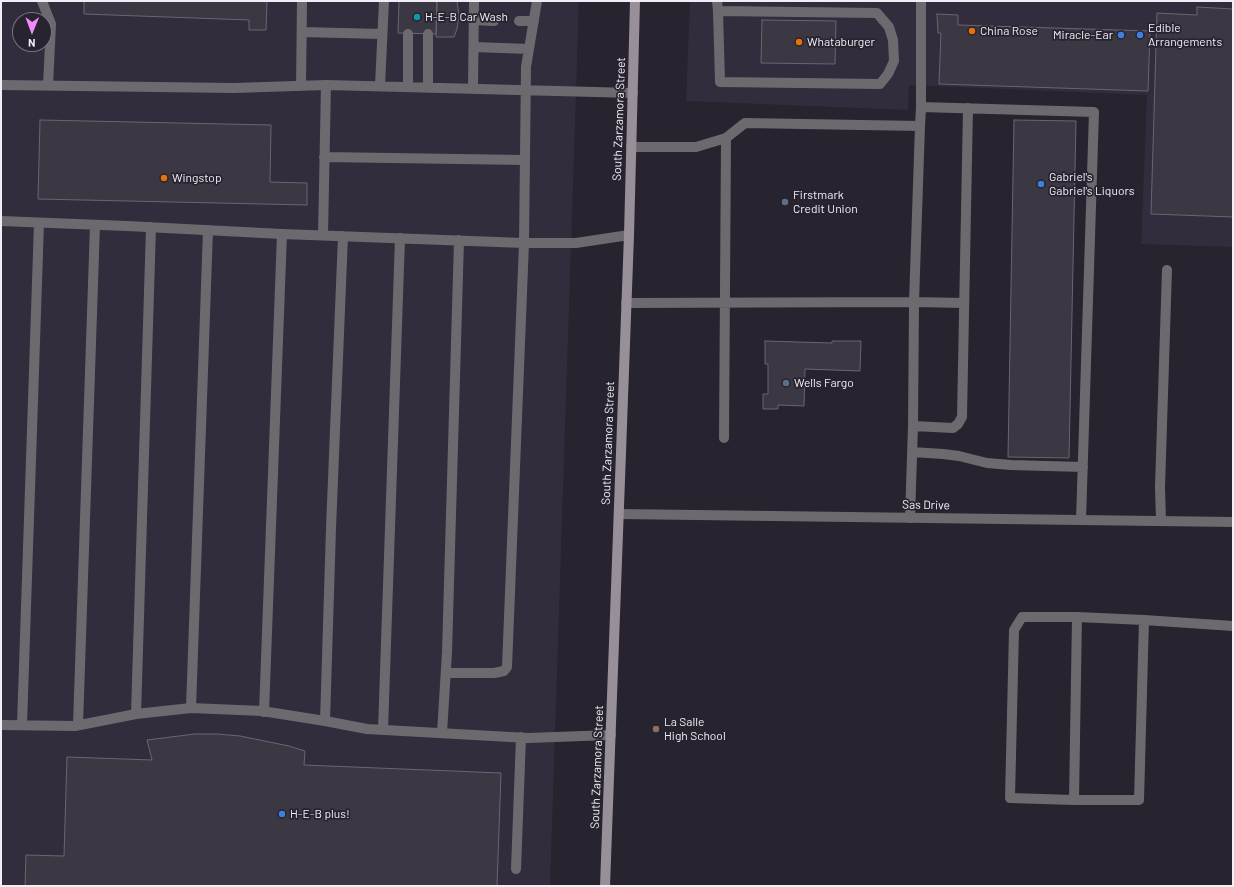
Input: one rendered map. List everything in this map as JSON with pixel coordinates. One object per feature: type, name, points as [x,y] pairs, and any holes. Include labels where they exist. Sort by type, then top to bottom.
[{"type":"main road","name":"South Zarzamora Street","points":[[605,886],[629,235],[635,1]]},
{"type":"street","points":[[42,1],[51,24],[48,85]]},
{"type":"street","points":[[301,86],[302,1]]},
{"type":"street","points":[[380,86],[384,1]]},
{"type":"street","points":[[473,88],[474,1]]},
{"type":"street","points":[[446,673],[494,674],[504,671],[507,667],[524,243],[526,67],[537,1]]},
{"type":"street","points":[[910,518],[913,426],[914,302],[920,126],[922,107],[921,1]]},
{"type":"street","points":[[718,6],[877,13],[889,27],[893,40],[894,62],[888,74],[880,84],[720,82],[718,6]]},
{"type":"street","points":[[474,20],[494,21]]},
{"type":"street","points":[[519,21],[534,21]]},
{"type":"street","points":[[302,32],[382,34]]},
{"type":"street","points":[[408,34],[408,87]]},
{"type":"street","points":[[428,34],[428,87]]},
{"type":"street","points":[[474,47],[529,49]]},
{"type":"street","points":[[1,85],[234,88],[326,85],[633,93]]},
{"type":"street","points":[[323,235],[326,85]]},
{"type":"street","points":[[922,107],[1094,112],[1081,520]]},
{"type":"street","points":[[913,426],[953,428],[958,424],[962,417],[968,108]]},
{"type":"street","points":[[631,147],[696,147],[726,138],[745,123],[920,126]]},
{"type":"street","points":[[724,438],[726,138]]},
{"type":"street","points":[[324,157],[525,160]]},
{"type":"street","points":[[1,221],[524,243],[576,243],[629,235]]},
{"type":"street","points":[[22,725],[39,223]]},
{"type":"street","points":[[78,725],[94,224]]},
{"type":"street","points":[[136,714],[151,227]]},
{"type":"street","points":[[191,708],[208,230]]},
{"type":"street","points":[[264,712],[282,234]]},
{"type":"street","points":[[325,721],[343,236]]},
{"type":"street","points":[[383,730],[400,238]]},
{"type":"street","points":[[442,733],[446,673],[459,240]]},
{"type":"street","points":[[1161,521],[1160,487],[1167,270]]},
{"type":"street","points":[[626,303],[964,303]]},
{"type":"street","points":[[912,452],[959,456],[987,464],[1083,467]]},
{"type":"street","name":"Sas Drive","points":[[619,514],[1233,522]]},
{"type":"street","points":[[1074,800],[1077,616]]},
{"type":"street","points":[[1144,620],[1139,800],[1010,798],[1014,630],[1022,617],[1077,616],[1144,620],[1233,626]]},
{"type":"street","points":[[1,725],[78,725],[136,714],[191,708],[264,712],[367,729],[521,737],[611,735]]},
{"type":"street","points":[[516,869],[521,737]]},
{"type":"shaded area","points":[[1,1],[579,1],[550,886],[1,886]]},
{"type":"shaded area","points":[[690,1],[1233,1],[1233,247],[1141,244],[1147,95],[909,85],[908,110],[686,101]]},
{"type":"building","points":[[84,1],[267,1],[266,30],[249,30],[249,20],[84,14]]},
{"type":"building","name":"H-E-B Car Wash","points":[[399,1],[437,1],[436,34],[398,33]]},
{"type":"building","points":[[437,1],[457,1],[459,16],[454,37],[436,37]]},
{"type":"building","points":[[1197,7],[1233,9],[1233,217],[1151,214],[1157,13],[1197,15]]},
{"type":"building","points":[[937,14],[958,15],[958,25],[1150,31],[1148,91],[939,84],[941,33],[938,33]]},
{"type":"building","name":"Whataburger","points":[[762,20],[836,21],[835,64],[761,63]]},
{"type":"building","points":[[40,120],[271,125],[270,182],[307,183],[307,205],[38,199]]},
{"type":"building","points":[[1014,120],[1076,121],[1069,458],[1008,457]]},
{"type":"building","name":"Wells Fargo","points":[[765,341],[832,343],[832,341],[861,341],[860,371],[805,369],[804,406],[778,405],[778,409],[763,409],[763,394],[768,394],[768,364],[765,364]]},
{"type":"building","name":"H-E-B plus!","points":[[195,734],[240,736],[289,746],[305,751],[304,765],[501,773],[497,886],[25,886],[26,855],[64,856],[67,757],[152,760],[147,740]]},
{"type":"place","name":"H-E-B Car Wash","points":[[417,17]]},
{"type":"place","name":"China Rose","points":[[972,31]]},
{"type":"place","name":"Miracle-Ear","points":[[1121,35]]},
{"type":"place","name":"Edible Arrangements","points":[[1140,35]]},
{"type":"place","name":"Whataburger","points":[[799,42]]},
{"type":"place","name":"Wingstop","points":[[164,178]]},
{"type":"place","name":"Gabriel's Gabriel's Liquors","points":[[1041,184]]},
{"type":"place","name":"Firstmark Credit Union","points":[[785,202]]},
{"type":"place","name":"Wells Fargo","points":[[786,383]]},
{"type":"place","name":"La Salle High School","points":[[656,729]]},
{"type":"place","name":"H-E-B plus!","points":[[282,814]]}]
